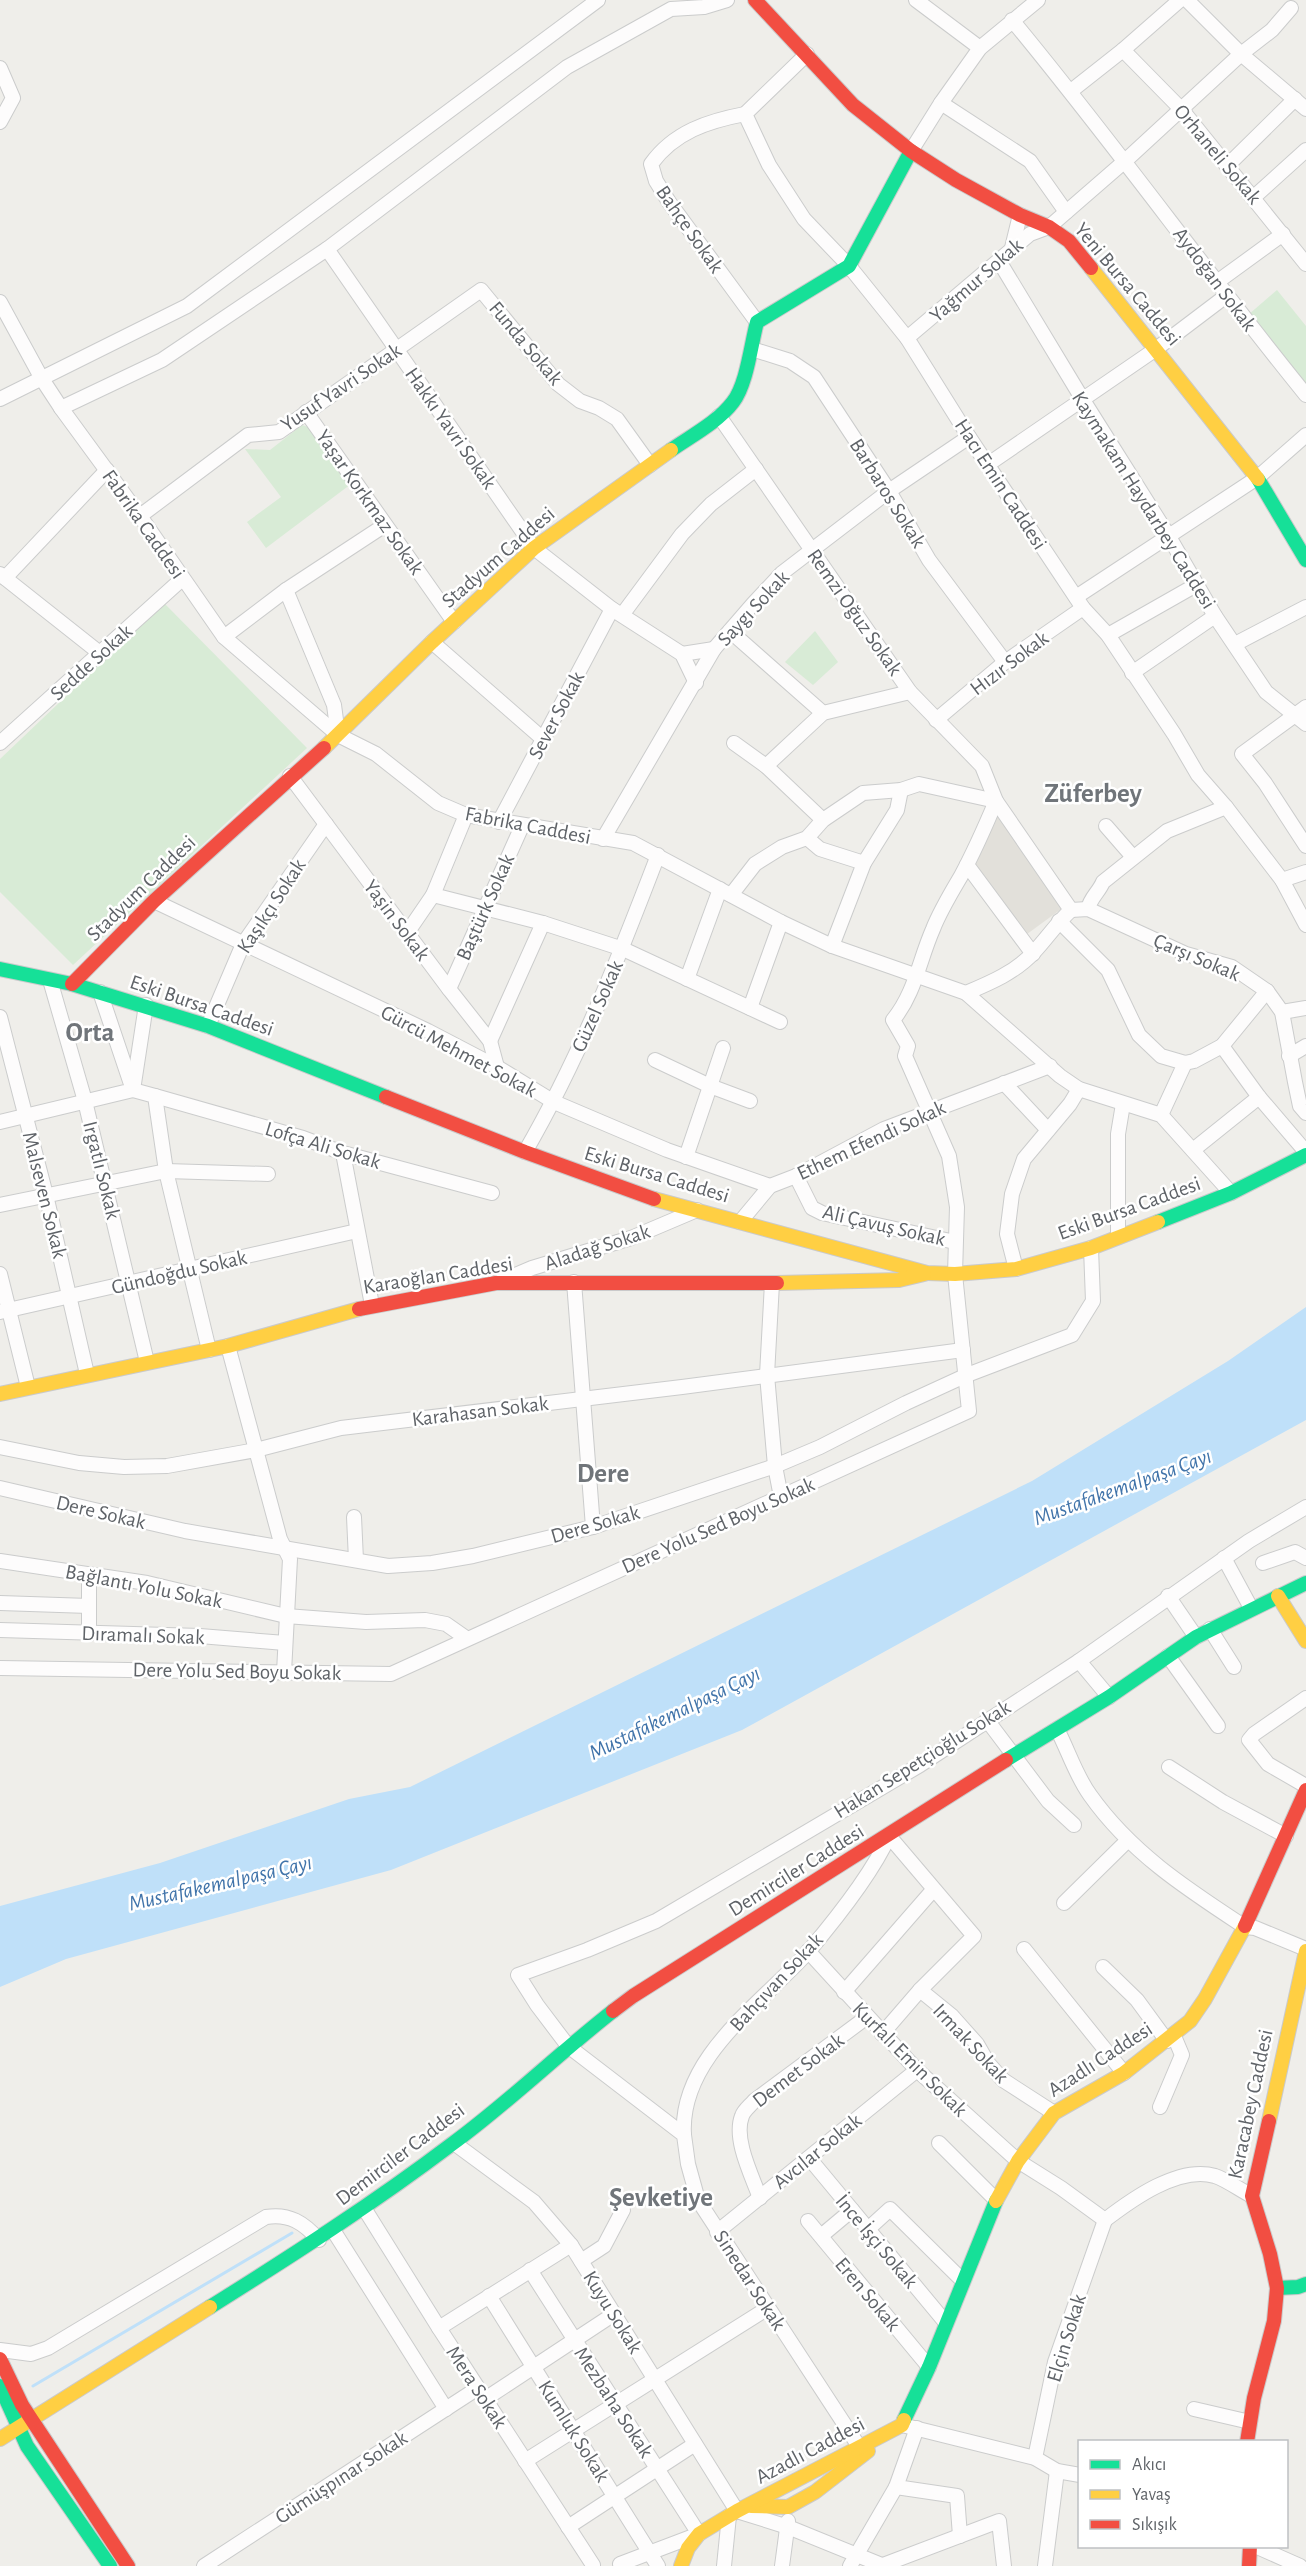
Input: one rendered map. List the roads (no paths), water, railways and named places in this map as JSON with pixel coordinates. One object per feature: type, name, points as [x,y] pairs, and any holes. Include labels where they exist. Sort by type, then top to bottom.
[{"type":"street","points":[[0,399],[188,306],[598,0]]},
{"type":"street","points":[[61,408],[162,360],[327,249],[567,67],[671,9],[704,7],[727,0]]},
{"type":"street","name":"Yeni Bursa Caddesi","points":[[755,0],[853,105],[911,151],[956,180],[1020,215],[1049,226],[1069,241],[1257,478],[1305,557]]},
{"type":"street","points":[[916,0],[980,48]]},
{"type":"street","points":[[757,322],[849,266],[911,151],[980,48],[1038,0]]},
{"type":"street","points":[[1071,91],[1123,50],[1180,0]]},
{"type":"street","points":[[1187,0],[1241,54],[1306,109]]},
{"type":"street","name":"Yağmur Sokak","points":[[907,338],[1012,248],[1030,234],[1049,226],[1066,212],[1182,110],[1241,54],[1272,30],[1291,8]]},
{"type":"street","name":"Aydoğan Sokak","points":[[1012,20],[1071,91],[1226,296],[1306,395]]},
{"type":"street","name":"Orhaneli Sokak","points":[[1123,50],[1182,110],[1283,234],[1303,254]]},
{"type":"street","points":[[745,114],[807,54]]},
{"type":"street","points":[[0,68],[13,98],[0,122]]},
{"type":"street","points":[[1227,166],[1294,99]]},
{"type":"street","points":[[941,103],[1030,161],[1066,212]]},
{"type":"street","name":"Hacı Emin Caddesi","points":[[745,114],[769,165],[804,219],[849,266],[907,338],[987,465],[1079,602],[1108,635],[1174,734],[1198,775],[1226,807],[1282,880],[1306,925]]},
{"type":"street","name":"Bahçe Sokak","points":[[745,114],[712,120],[681,136],[661,149],[651,164],[656,181],[669,202],[757,322]]},
{"type":"street","points":[[1254,197],[1306,150]]},
{"type":"street","points":[[1012,248],[1020,215]]},
{"type":"street","points":[[1217,282],[1283,234]]},
{"type":"street","name":"Hakkı Yavri Sokak","points":[[327,249],[534,548],[617,612],[682,654]]},
{"type":"street","name":"Kaymakam Haydarbey Caddesi","points":[[999,261],[1168,535],[1215,616],[1266,692],[1301,711],[1306,724]]},
{"type":"street","name":"Yusuf Yavri Sokak","points":[[140,516],[248,435],[279,432],[481,290]]},
{"type":"street","name":"Funda Sokak","points":[[481,290],[558,384],[580,401],[599,408],[617,419],[650,465]]},
{"type":"street","points":[[987,465],[1156,349],[1226,296]]},
{"type":"street","name":"Fabrika Caddesi","points":[[0,302],[42,379],[61,408],[224,637],[338,735],[376,754],[438,803],[466,815],[633,843],[781,922],[832,946],[966,993]]},
{"type":"street","name":"Stadyum Caddesi","points":[[72,984],[154,901],[338,735],[432,642],[534,548],[719,416],[734,401],[752,349],[757,322]]},
{"type":"street","name":"Barbaros Sokak","points":[[752,349],[790,361],[814,377],[889,491],[929,560],[1005,662]]},
{"type":"street","name":"Yaşar Korkmaz Sokak","points":[[306,412],[454,622]]},
{"type":"street","name":"Remzi Oğuz Sokak","points":[[719,416],[910,692],[982,766],[996,801],[1071,910]]},
{"type":"street","name":"Hızır Sokak","points":[[936,720],[1079,602],[1168,535],[1257,478],[1306,435]]},
{"type":"street","name":"Saygı Sokak","points":[[603,839],[714,649],[730,631],[783,573],[889,491],[969,437]]},
{"type":"street","points":[[101,654],[3,576],[107,470]]},
{"type":"street","name":"Sever Sokak","points":[[499,822],[543,739],[617,612],[682,534],[711,504],[756,470]]},
{"type":"street","points":[[224,637],[286,590],[385,525]]},
{"type":"street","name":"Sedde Sokak","points":[[0,743],[182,579]]},
{"type":"street","points":[[1108,635],[1196,585]]},
{"type":"street","points":[[286,590],[334,705],[338,735]]},
{"type":"street","points":[[1235,644],[1306,607]]},
{"type":"street","points":[[1132,673],[1215,616]]},
{"type":"street","points":[[730,631],[823,713]]},
{"type":"street","points":[[432,642],[543,739]]},
{"type":"street","points":[[696,683],[682,654],[714,649]]},
{"type":"street","points":[[766,766],[823,713],[910,692]]},
{"type":"street","points":[[1301,711],[1242,754],[1265,783],[1306,846]]},
{"type":"street","points":[[734,743],[766,766],[823,820]]},
{"type":"street","name":"Yaşin Sokak","points":[[290,776],[448,989],[490,1041],[496,1067]]},
{"type":"street","points":[[687,979],[726,892],[755,864],[782,847],[807,838],[823,820],[863,793],[901,790],[919,784],[996,801],[967,865],[933,927],[915,975],[914,986],[903,1008],[893,1020],[908,1046],[905,1056],[949,1156],[957,1207],[956,1274],[967,1375]]},
{"type":"street","points":[[832,946],[864,863],[897,810],[901,790]]},
{"type":"street","points":[[1088,909],[1089,902],[1100,890],[1103,882],[1167,831],[1226,807]]},
{"type":"street","points":[[407,933],[433,895],[466,815]]},
{"type":"street","name":"Kaşıkçı Sokak","points":[[208,1026],[243,944],[326,824]]},
{"type":"street","name":"Baştürk Sokak","points":[[448,989],[522,826]]},
{"type":"street","points":[[1106,826],[1133,857]]},
{"type":"street","points":[[807,838],[820,849],[864,863]]},
{"type":"street","name":"Güzel Sokak","points":[[525,1152],[554,1102],[598,1009],[658,855]]},
{"type":"street","points":[[967,865],[1033,954]]},
{"type":"street","points":[[1282,880],[1306,872]]},
{"type":"street","points":[[433,895],[543,923],[622,949],[780,1022]]},
{"type":"street","name":"Gürcü Mehmet Sokak","points":[[154,901],[428,1031],[496,1067],[554,1102],[686,1157],[770,1186]]},
{"type":"street","name":"Çarşı Sokak","points":[[1071,910],[1088,909],[1186,954],[1232,967],[1267,991],[1282,1012],[1289,1056],[1300,1081],[1300,1106],[1306,1113]]},
{"type":"street","points":[[1071,910],[1059,921],[1033,954],[999,979],[966,993],[1078,1089],[1161,1115],[1231,1193]]},
{"type":"street","points":[[1059,921],[1108,970],[1139,1035],[1161,1056],[1185,1064]]},
{"type":"street","points":[[750,1008],[781,922]]},
{"type":"street","points":[[490,1041],[543,923]]},
{"type":"street","name":"Eski Bursa Caddesi","points":[[0,969],[72,984],[208,1026],[525,1152],[641,1195],[927,1273],[956,1274],[1016,1269],[1091,1248],[1231,1193],[1306,1153]]},
{"type":"street","name":"Irgatlı Sokak","points":[[50,980],[85,1101],[147,1362]]},
{"type":"street","points":[[1161,1115],[1185,1064],[1222,1046],[1267,991]]},
{"type":"street","points":[[100,992],[133,1090]]},
{"type":"street","points":[[133,1090],[146,1005]]},
{"type":"street","points":[[1282,1012],[1306,1008]]},
{"type":"street","name":"Malseven Sokak","points":[[1,1026],[46,1196],[87,1374]]},
{"type":"street","points":[[1222,1046],[1259,1097],[1306,1153]]},
{"type":"street","points":[[1289,1056],[1306,1046]]},
{"type":"street","points":[[686,1157],[723,1048]]},
{"type":"street","points":[[654,1060],[710,1086],[750,1101]]},
{"type":"street","name":"Ethem Efendi Sokak","points":[[740,1222],[770,1186],[796,1176],[884,1129],[1050,1066]]},
{"type":"street","points":[[1004,1083],[1048,1130]]},
{"type":"street","points":[[1016,1269],[1007,1234],[1012,1194],[1024,1159],[1070,1104],[1078,1089]]},
{"type":"street","points":[[0,1122],[133,1090]]},
{"type":"street","name":"Lofça Ali Sokak","points":[[133,1090],[303,1138],[343,1153],[492,1192]]},
{"type":"street","points":[[155,1096],[166,1172],[188,1271],[209,1350]]},
{"type":"street","points":[[1193,1150],[1259,1097]]},
{"type":"street","points":[[1118,1237],[1118,1134],[1123,1104]]},
{"type":"street","points":[[343,1153],[372,1305]]},
{"type":"street","points":[[0,1205],[166,1172],[268,1174]]},
{"type":"street","name":"Ali Çavuş Sokak","points":[[796,1176],[812,1208],[822,1213],[955,1242]]},
{"type":"street","name":"Aladağ Sokak","points":[[496,1283],[532,1268],[631,1238],[698,1210]]},
{"type":"street","name":"Gündoğdu Sokak","points":[[4,1311],[357,1231]]},
{"type":"street","name":"Dere Sokak","points":[[0,1488],[175,1529],[388,1566],[432,1563],[473,1556],[592,1527],[775,1466],[820,1447],[967,1375],[1072,1335],[1093,1301],[1091,1248]]},
{"type":"street","name":"Karaoğlan Caddesi","points":[[0,1394],[228,1346],[372,1305],[496,1283],[848,1283],[899,1280],[927,1273]]},
{"type":"street","points":[[0,1274],[4,1311],[28,1388]]},
{"type":"street","points":[[574,1282],[592,1527]]},
{"type":"street","points":[[772,1283],[767,1375],[775,1466],[781,1497]]},
{"type":"street","points":[[228,1346],[280,1539],[290,1559],[284,1672]]},
{"type":"street","name":"Karahasan Sokak","points":[[0,1447],[79,1462],[124,1467],[167,1466],[256,1450],[341,1428],[963,1350]]},
{"type":"street","name":"Dere Yolu Sed Boyu Sokak","points":[[0,1668],[391,1674],[969,1411],[967,1375]]},
{"type":"street","name":"Hakan Sepetçioğlu Sokak","points":[[568,2046],[518,1975],[656,1922],[920,1765],[1078,1661],[1224,1558],[1306,1507]]},
{"type":"street","points":[[354,1517],[356,1560]]},
{"type":"street","points":[[1263,1563],[1295,1552],[1306,1558]]},
{"type":"street","points":[[1224,1558],[1251,1608]]},
{"type":"street","name":"Bağlantı Yolu Sokak","points":[[0,1561],[147,1583],[286,1616]]},
{"type":"street","points":[[88,1634],[89,1574]]},
{"type":"street","name":"Demirciler Caddesi","points":[[0,2439],[319,2240],[454,2143],[568,2046],[633,1996],[1109,1697],[1196,1637],[1306,1583]]},
{"type":"street","points":[[1168,1596],[1196,1637]]},
{"type":"street","points":[[1278,1596],[1306,1641]]},
{"type":"street","points":[[0,1603],[89,1606]]},
{"type":"street","points":[[286,1616],[366,1622],[426,1620],[446,1624],[466,1638]]},
{"type":"street","points":[[1210,1629],[1234,1667]]},
{"type":"street","name":"Dıramalı Sokak","points":[[0,1630],[200,1636],[285,1643]]},
{"type":"street","points":[[1168,1656],[1218,1726]]},
{"type":"street","points":[[1078,1661],[1109,1697]]},
{"type":"street","points":[[1306,1698],[1254,1734],[1250,1740],[1268,1764],[1306,1788]]},
{"type":"street","points":[[987,1720],[1012,1756],[1048,1800],[1074,1825]]},
{"type":"street","points":[[1057,1729],[1089,1794],[1127,1841],[1172,1879],[1245,1927],[1255,1928],[1306,1950]]},
{"type":"street","points":[[1169,1767],[1223,1802],[1286,1836]]},
{"type":"street","name":"Azadlı Caddesi","points":[[738,2511],[788,2507],[847,2470],[897,2427],[929,2367],[996,2199],[1018,2161],[1054,2113],[1124,2073],[1191,2021],[1245,1927],[1306,1788]]},
{"type":"street","points":[[882,2034],[920,1990],[974,1936],[889,1836]]},
{"type":"street","name":"Bahçıvan Sokak","points":[[684,2135],[683,2117],[687,2096],[700,2068],[726,2036],[808,1951],[878,1861],[889,1836]]},
{"type":"street","points":[[1064,1903],[1127,1841]]},
{"type":"street","points":[[844,1992],[933,1890]]},
{"type":"street","points":[[1024,1949],[1124,2073]]},
{"type":"street","name":"Karacabey Caddesi","points":[[1247,2440],[1254,2398],[1274,2320],[1277,2288],[1270,2254],[1252,2196],[1303,1978],[1306,1950]]},
{"type":"street","name":"Kurfalı Emin Sokak","points":[[808,1951],[917,2070],[1018,2161],[1105,2220]]},
{"type":"street","points":[[1103,1967],[1137,2000],[1171,2038],[1182,2055],[1161,2107]]},
{"type":"street","name":"Irmak Sokak","points":[[920,1990],[952,2016],[977,2044],[988,2063],[1003,2080],[1054,2113]]},
{"type":"street","name":"Demet Sokak","points":[[760,2198],[744,2157],[740,2122],[743,2113],[754,2101],[867,2018]]},
{"type":"street","points":[[568,2046],[684,2135]]},
{"type":"street","name":"Avcılar Sokak","points":[[717,2232],[917,2070]]},
{"type":"street","name":"Sinedar Sokak","points":[[684,2135],[688,2164],[698,2200],[860,2448]]},
{"type":"street","name":"Kuyu Sokak","points":[[454,2143],[534,2202],[571,2245],[738,2511]]},
{"type":"street","points":[[939,2143],[996,2199]]},
{"type":"street","name":"İnce İşçi Sokak","points":[[809,2158],[946,2323]]},
{"type":"street","points":[[1105,2220],[1149,2189],[1197,2175],[1214,2176],[1252,2196]]},
{"type":"street","name":"Mera Sokak","points":[[364,2208],[592,2566]]},
{"type":"street","points":[[581,2261],[604,2246],[623,2210]]},
{"type":"street","points":[[821,2236],[852,2210]]},
{"type":"street","points":[[868,2229],[890,2210],[963,2281]]},
{"type":"street","points":[[0,2350],[31,2354],[48,2348],[266,2217],[281,2216],[299,2221],[319,2240]]},
{"type":"street","name":"Elçin Sokak","points":[[1035,2458],[1055,2361],[1105,2220]]},
{"type":"street","name":"Eren Sokak","points":[[808,2221],[929,2367]]},
{"type":"street","points":[[333,2230],[446,2409]]},
{"type":"street","points":[[439,2328],[571,2245]]},
{"type":"street","name":"Mezbaha Sokak","points":[[530,2270],[699,2534]]},
{"type":"street","points":[[1277,2288],[1303,2289]]},
{"type":"street","name":"Kumluk Sokak","points":[[489,2296],[658,2566]]},
{"type":"street","points":[[525,2461],[768,2308]]},
{"type":"street","name":"Gümüşpınar Sokak","points":[[204,2566],[446,2409],[534,2367],[614,2314]]},
{"type":"street","points":[[0,2358],[10,2382],[32,2420],[128,2566]]},
{"type":"street","points":[[0,2386],[18,2428],[39,2464],[110,2566]]},
{"type":"street","points":[[1194,2409],[1250,2422]]},
{"type":"street","points":[[897,2427],[917,2428],[1035,2458],[1057,2471],[1078,2475]]},
{"type":"street","name":"Azadlı Caddesi","points":[[681,2566],[688,2548],[699,2534],[897,2427]]},
{"type":"street","points":[[854,2560],[897,2487],[917,2428]]},
{"type":"street","points":[[568,2527],[695,2444]]},
{"type":"street","points":[[1045,2566],[1057,2471]]},
{"type":"street","points":[[897,2487],[957,2496],[960,2535]]},
{"type":"street","points":[[783,2566],[788,2507]]},
{"type":"street","points":[[724,2566],[738,2511],[788,2527],[854,2560],[884,2565],[999,2522],[1004,2566]]},
{"type":"street","points":[[592,2566],[621,2565],[699,2534]]},
{"type":"street","points":[[1248,2566],[1250,2548]]},
{"type":"street","points":[[1257,2548],[1300,2566]]},
{"type":"water","name":"Mustafakemalpaşa Çayı","points":[[1306,1307],[1306,1420],[742,1730],[391,1870],[66,1959],[0,1987],[0,1906],[160,1863],[349,1799],[410,1787],[1032,1481],[1228,1361]]},
{"type":"waterway","points":[[33,2386],[292,2233]]},
{"type":"district","name":"Züferbey","points":[[1093,793]]},
{"type":"district","name":"Orta","points":[[90,1032]]},
{"type":"district","name":"Dere","points":[[603,1473]]},
{"type":"district","name":"Şevketiye","points":[[661,2197]]}]
